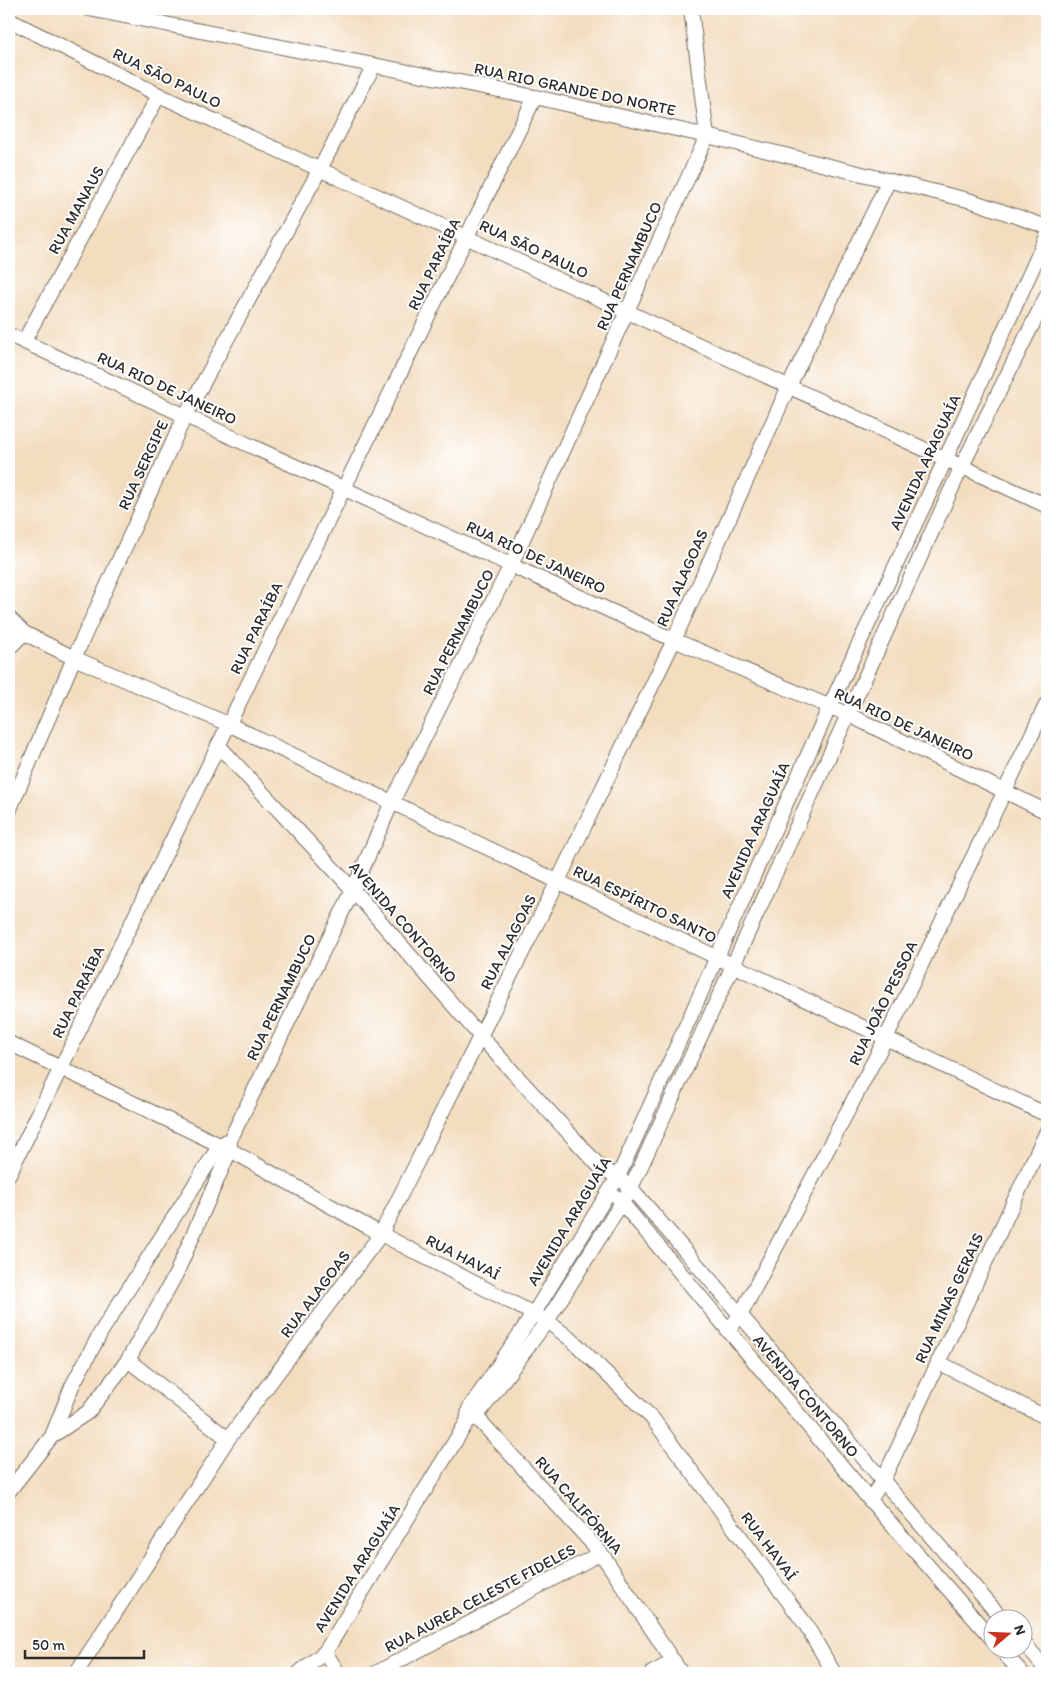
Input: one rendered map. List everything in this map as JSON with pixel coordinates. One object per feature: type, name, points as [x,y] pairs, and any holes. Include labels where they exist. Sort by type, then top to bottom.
[{"type":"street","name":"RUA RIO GRANDE DO NORTE","points":[[89,9],[535,97],[707,136],[972,201],[1047,227]]},
{"type":"street","points":[[691,9],[707,136]]},
{"type":"street","name":"RUA SÃO PAULO","points":[[9,20],[159,95],[1047,506]]},
{"type":"street","name":"RUA SERGIPE","points":[[9,811],[74,658],[185,416],[374,66]]},
{"type":"street","name":"RUA MANAUS","points":[[24,341],[159,95]]},
{"type":"street","name":"RUA PARAÍBA","points":[[9,1174],[535,97]]},
{"type":"street","name":"RUA PERNAMBUCO","points":[[52,1436],[88,1412],[128,1360],[176,1274],[227,1145],[353,890],[392,802],[511,565],[707,136]]},
{"type":"street","name":"RUA ALAGOAS","points":[[76,1673],[228,1439],[382,1234],[558,881],[674,640],[788,386],[889,180]]},
{"type":"street","name":"AVENIDA ARAGUAÍA","points":[[298,1673],[325,1652],[618,1177],[829,708],[1047,236]]},
{"type":"street","name":"AVENIDA ARAGUAÍA","points":[[471,1416],[547,1321],[623,1204],[962,466],[1047,295]]},
{"type":"street","name":"RUA RIO DE JANEIRO","points":[[9,334],[674,640],[829,708],[848,714],[1047,812]]},
{"type":"street","points":[[968,410],[986,418]]},
{"type":"street","name":"RUA ESPÍRITO SANTO","points":[[9,618],[24,633],[74,658],[228,724],[1047,1115]]},
{"type":"street","points":[[9,648],[24,633]]},
{"type":"street","name":"RUA JOÃO PESSOA","points":[[728,1331],[741,1314],[886,1038],[1047,703]]},
{"type":"street","name":"AVENIDA CONTORNO","points":[[218,745],[353,890],[480,1036],[600,1167],[618,1177],[631,1188],[994,1610]]},
{"type":"street","name":"RUA HAVAÍ","points":[[9,1043],[227,1145],[382,1234],[547,1321],[573,1341],[652,1418],[806,1625],[834,1673]]},
{"type":"street","name":"RUA MINAS GERAIS","points":[[870,1500],[883,1480],[1047,1131]]},
{"type":"street","name":"RUA PERNAMBUCO","points":[[9,1492],[52,1436],[72,1386],[101,1332],[227,1145]]},
{"type":"street","name":"AVENIDA CONTORNO","points":[[600,1167],[610,1190],[870,1500],[984,1630]]},
{"type":"street","points":[[128,1360],[228,1439]]},
{"type":"street","points":[[938,1362],[1047,1418]]},
{"type":"street","name":"RUA CALIFÓRNIA","points":[[471,1416],[601,1553],[678,1667]]},
{"type":"street","name":"RUA AUREA CELESTE FIDELES","points":[[376,1673],[601,1553]]},
{"type":"street","points":[[325,1652],[338,1673]]},
{"type":"street","points":[[1034,1655],[1045,1668]]},
{"type":"street","points":[[1010,1660],[1022,1673]]},
{"type":"street","points":[[652,1673],[678,1667]]}]
